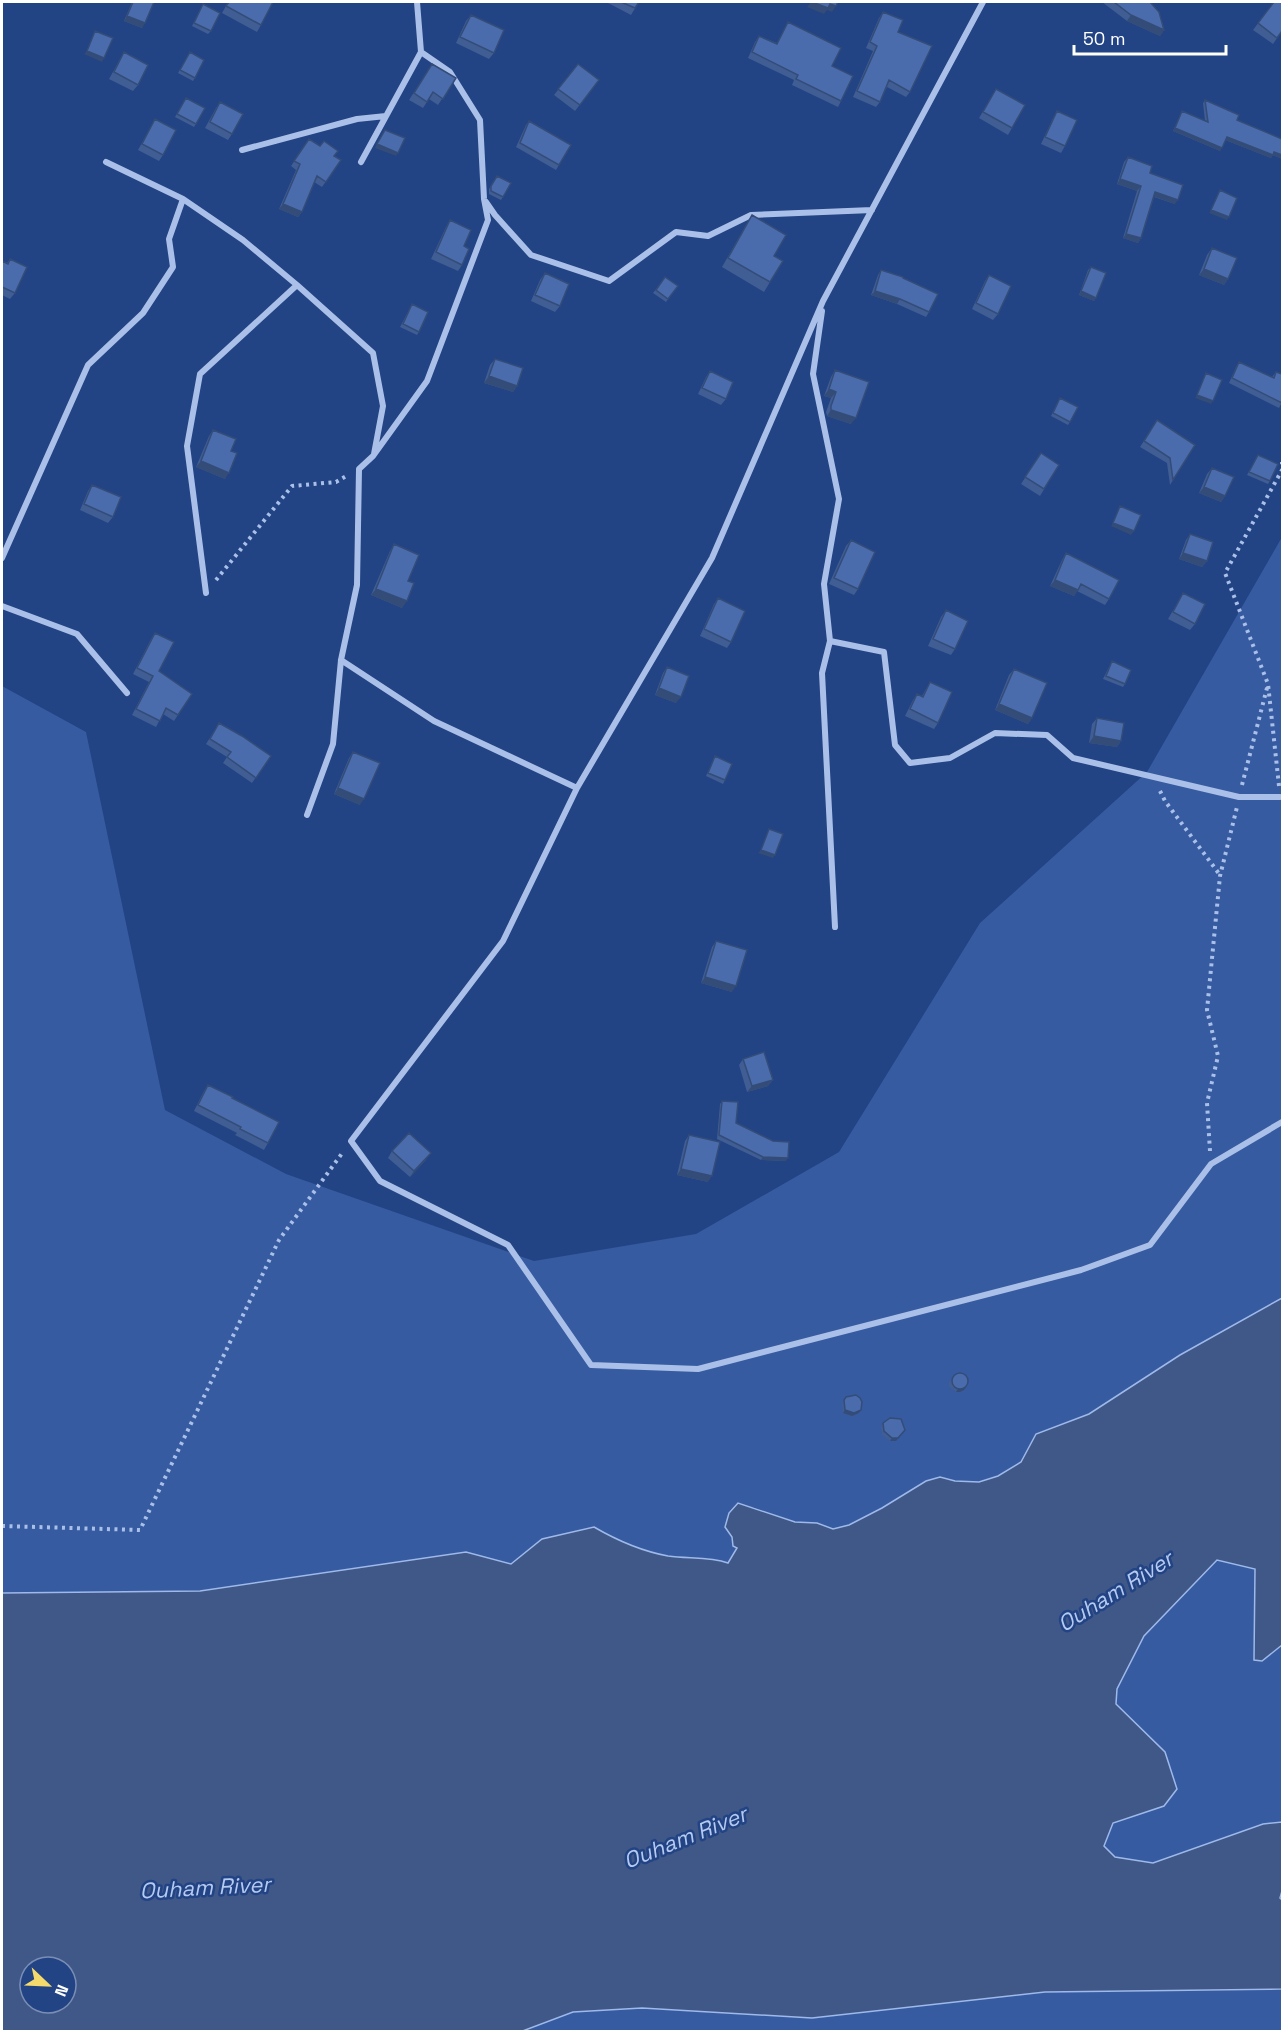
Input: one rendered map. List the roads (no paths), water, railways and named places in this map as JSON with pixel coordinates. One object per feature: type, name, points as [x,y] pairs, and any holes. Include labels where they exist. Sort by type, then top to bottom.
[{"type":"street","points":[[361,162],[421,52],[417,2]]},
{"type":"street","points":[[983,2],[823,301],[712,558],[577,788],[503,941],[351,1141],[380,1181],[508,1245],[591,1365],[698,1369],[1081,1270],[1150,1245],[1211,1164],[1282,1122]]},
{"type":"street","points":[[307,815],[333,744],[341,660],[357,585],[359,469],[373,456],[427,381],[488,220],[484,199],[480,120],[450,72],[421,52]]},
{"type":"street","points":[[242,150],[357,119],[386,116]]},
{"type":"street","points":[[106,162],[183,199],[243,240],[373,352],[383,406],[373,456]]},
{"type":"street","points":[[2,558],[88,365],[143,314],[173,267],[169,239],[183,199]]},
{"type":"street","points":[[484,199],[531,255],[609,281],[676,232],[708,237],[751,216],[872,210]]},
{"type":"street","points":[[206,593],[187,446],[200,374],[297,285]]},
{"type":"street","points":[[823,301],[813,374],[839,499],[824,584],[830,641],[822,673],[835,927]]},
{"type":"street","points":[[2,606],[77,634],[127,693]]},
{"type":"street","points":[[830,641],[884,652],[895,745],[910,763],[950,758],[995,733],[1047,735],[1073,758],[1239,797],[1281,797],[1282,804]]},
{"type":"street","points":[[341,660],[434,721],[577,788]]},
{"type":"water","name":"Ouham River","points":[[1282,1298],[1282,1645],[1262,1661],[1254,1660],[1255,1569],[1217,1560],[1144,1636],[1117,1689],[1116,1704],[1165,1752],[1177,1789],[1164,1806],[1113,1823],[1104,1846],[1115,1857],[1153,1863],[1263,1824],[1282,1822],[1282,1891],[1280,1898],[1282,1900],[1282,1989],[1045,1992],[812,2018],[642,2008],[573,2012],[520,2032],[2,2031],[2,1593],[200,1591],[466,1552],[511,1564],[542,1539],[594,1527],[621,1541],[648,1551],[668,1556],[706,1558],[728,1563],[737,1548],[733,1546],[732,1537],[725,1527],[729,1513],[738,1503],[795,1522],[817,1523],[833,1529],[849,1525],[926,1481],[940,1477],[955,1481],[979,1482],[998,1476],[1021,1462],[1036,1434],[1089,1414],[1180,1355]]}]
